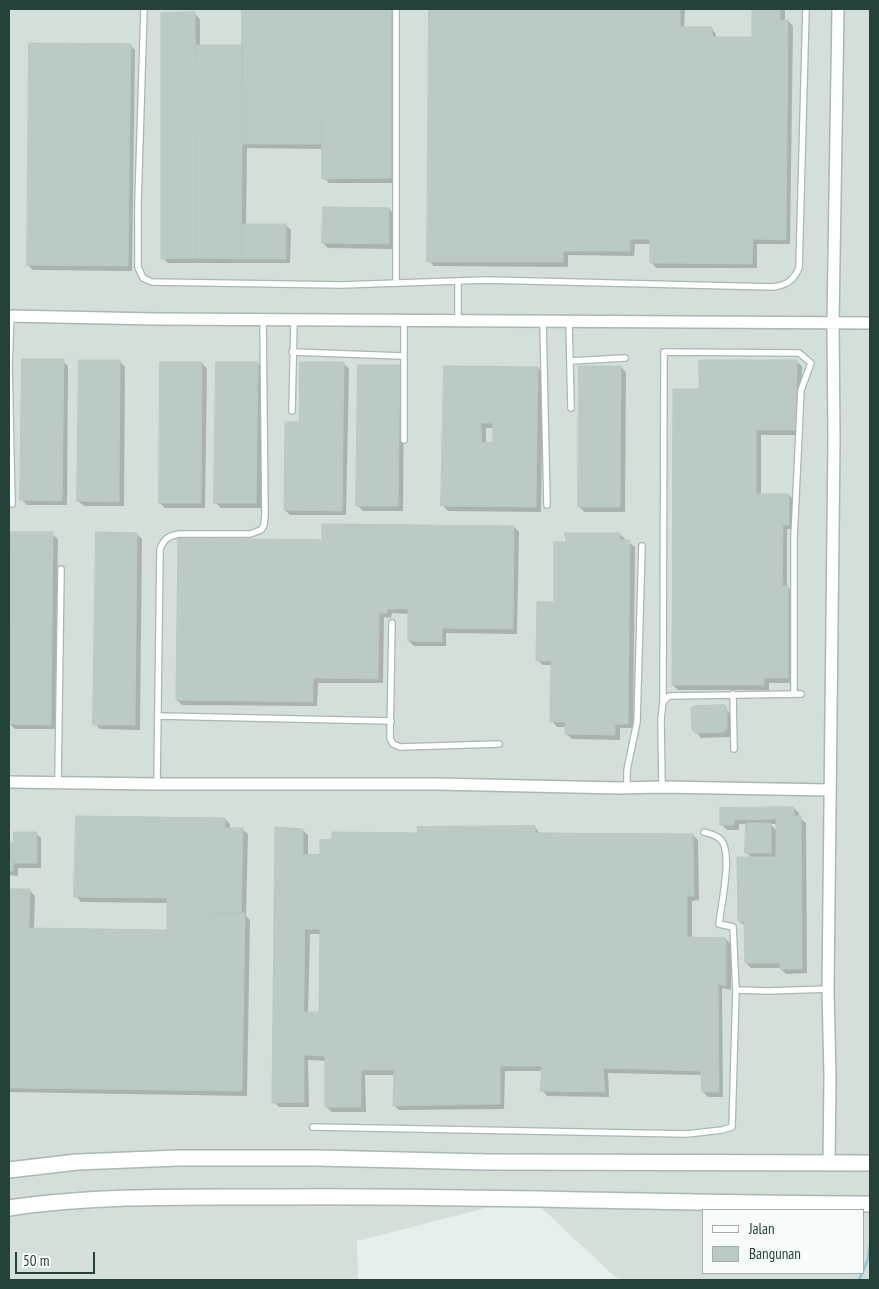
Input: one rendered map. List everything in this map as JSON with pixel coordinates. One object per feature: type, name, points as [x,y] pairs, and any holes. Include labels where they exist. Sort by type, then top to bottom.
[{"type":"street","points":[[829,1163],[830,1076],[828,990],[834,440],[833,322],[838,9]]},
{"type":"street","points":[[10,316],[294,320],[833,322],[870,324]]},
{"type":"street","points":[[9,782],[427,784],[830,790]]},
{"type":"street","points":[[9,1170],[78,1162],[178,1158],[317,1158],[487,1162],[870,1163]]},
{"type":"street","points":[[9,1208],[138,1198],[309,1196],[870,1204]]},
{"type":"lane","points":[[144,9],[138,202],[138,267],[143,278],[152,282],[341,285],[458,281],[773,287],[789,283],[799,268],[806,9]]},
{"type":"lane","points":[[396,9],[396,282]]},
{"type":"lane","points":[[458,281],[458,320]]},
{"type":"lane","points":[[10,316],[9,366],[12,504]]},
{"type":"lane","points":[[157,784],[160,549],[163,540],[171,535],[250,534],[261,530],[264,524],[263,319]]},
{"type":"lane","points":[[292,411],[294,320]]},
{"type":"lane","points":[[404,320],[404,440]]},
{"type":"lane","points":[[543,321],[547,505]]},
{"type":"lane","points":[[569,322],[571,408]]},
{"type":"lane","points":[[292,352],[403,356]]},
{"type":"lane","points":[[662,787],[664,352],[799,353],[811,363],[801,390],[794,538],[797,694],[669,696],[663,702]]},
{"type":"lane","points":[[570,361],[625,358]]},
{"type":"lane","points":[[627,788],[627,770],[637,722],[642,546]]},
{"type":"lane","points":[[58,782],[61,569]]},
{"type":"lane","points":[[392,623],[390,738],[393,744],[400,747],[499,744]]},
{"type":"lane","points":[[733,694],[734,749]]},
{"type":"lane","points":[[158,716],[391,722]]},
{"type":"lane","points":[[313,1128],[687,1134],[732,1127],[736,990],[733,927],[719,924],[728,856],[720,838],[704,832]]},
{"type":"lane","points":[[736,990],[828,990]]},
{"type":"shaded area","points":[[9,9],[870,9],[870,1280],[622,1280],[614,1276],[530,1197],[357,1241],[358,1280],[9,1280]]},
{"type":"building","points":[[242,9],[322,9],[321,144],[242,144]]},
{"type":"building","points":[[322,9],[391,9],[391,178],[322,179]]},
{"type":"building","points":[[429,9],[680,9],[680,27],[712,27],[712,37],[752,37],[752,10],[780,9],[780,20],[788,20],[786,240],[753,239],[752,264],[650,263],[650,239],[630,239],[630,251],[563,251],[563,262],[427,262]]},
{"type":"building","points":[[195,12],[196,258],[161,259],[161,13]]},
{"type":"building","points":[[29,43],[131,44],[128,266],[27,265]]},
{"type":"building","points":[[196,45],[243,45],[241,259],[196,258]]},
{"type":"building","points":[[323,207],[389,208],[389,244],[322,243]]},
{"type":"building","points":[[241,224],[286,224],[286,259],[241,259]]},
{"type":"building","points":[[22,359],[64,359],[62,501],[20,500]]},
{"type":"building","points":[[79,360],[120,360],[119,502],[77,501]]},
{"type":"building","points":[[699,360],[797,360],[796,430],[756,430],[756,494],[789,494],[789,525],[783,525],[782,587],[788,585],[788,678],[764,678],[764,685],[672,685],[673,389],[699,389]]},
{"type":"building","points":[[160,362],[202,362],[201,503],[159,503]]},
{"type":"building","points":[[216,362],[258,362],[256,503],[214,503]]},
{"type":"building","points":[[300,362],[344,362],[342,511],[284,510],[285,422],[299,422]]},
{"type":"building","points":[[358,365],[400,365],[398,506],[356,506]]},
{"type":"building","points":[[444,366],[538,367],[536,507],[441,506]],"holes":[[[481,423],[493,423],[493,442],[482,443]]]},
{"type":"building","points":[[579,366],[621,366],[620,507],[578,507]]},
{"type":"building","points":[[322,524],[514,526],[513,629],[442,628],[442,642],[408,641],[408,609],[387,609],[387,613],[379,613],[378,679],[313,678],[313,702],[176,700],[178,538],[322,540]]},
{"type":"building","points":[[11,532],[53,532],[51,725],[9,724]]},
{"type":"building","points":[[96,532],[137,533],[135,725],[93,725]]},
{"type":"building","points":[[565,533],[620,533],[620,540],[630,540],[628,724],[615,724],[615,735],[565,734],[565,722],[550,722],[551,661],[536,661],[537,602],[554,602],[554,542],[566,542]]},
{"type":"building","points":[[725,705],[727,709],[727,729],[724,732],[695,733],[692,730],[691,708],[694,706]]},
{"type":"building","points":[[794,807],[794,816],[801,816],[802,969],[780,969],[780,963],[745,963],[744,921],[738,921],[737,857],[776,857],[776,819],[734,820],[734,825],[720,825],[720,808]]},
{"type":"building","points":[[76,816],[225,818],[225,828],[243,828],[241,914],[167,913],[167,898],[74,897]]},
{"type":"building","points":[[746,823],[771,823],[771,853],[745,853]]},
{"type":"building","points":[[535,826],[535,833],[693,834],[694,896],[687,896],[687,937],[726,938],[726,986],[718,984],[719,1092],[702,1092],[701,1071],[603,1068],[605,1092],[540,1091],[542,1066],[500,1066],[500,1104],[393,1106],[394,1070],[361,1070],[361,1107],[325,1107],[325,1056],[304,1055],[304,1102],[272,1103],[275,827],[303,829],[303,855],[320,854],[320,840],[332,839],[332,832],[418,833],[417,827]],"holes":[[[305,929],[320,929],[319,1012],[304,1012]]]},
{"type":"building","points":[[14,832],[37,832],[37,863],[13,863]]},
{"type":"building","points":[[9,842],[13,843],[13,871],[9,871]]},
{"type":"building","points":[[9,889],[30,889],[29,928],[167,930],[167,913],[245,913],[242,1091],[9,1088]]},
{"type":"waterway","points":[[864,1269],[868,1259],[870,1245]]},
{"type":"waterway","points":[[859,1280],[862,1274]]}]
